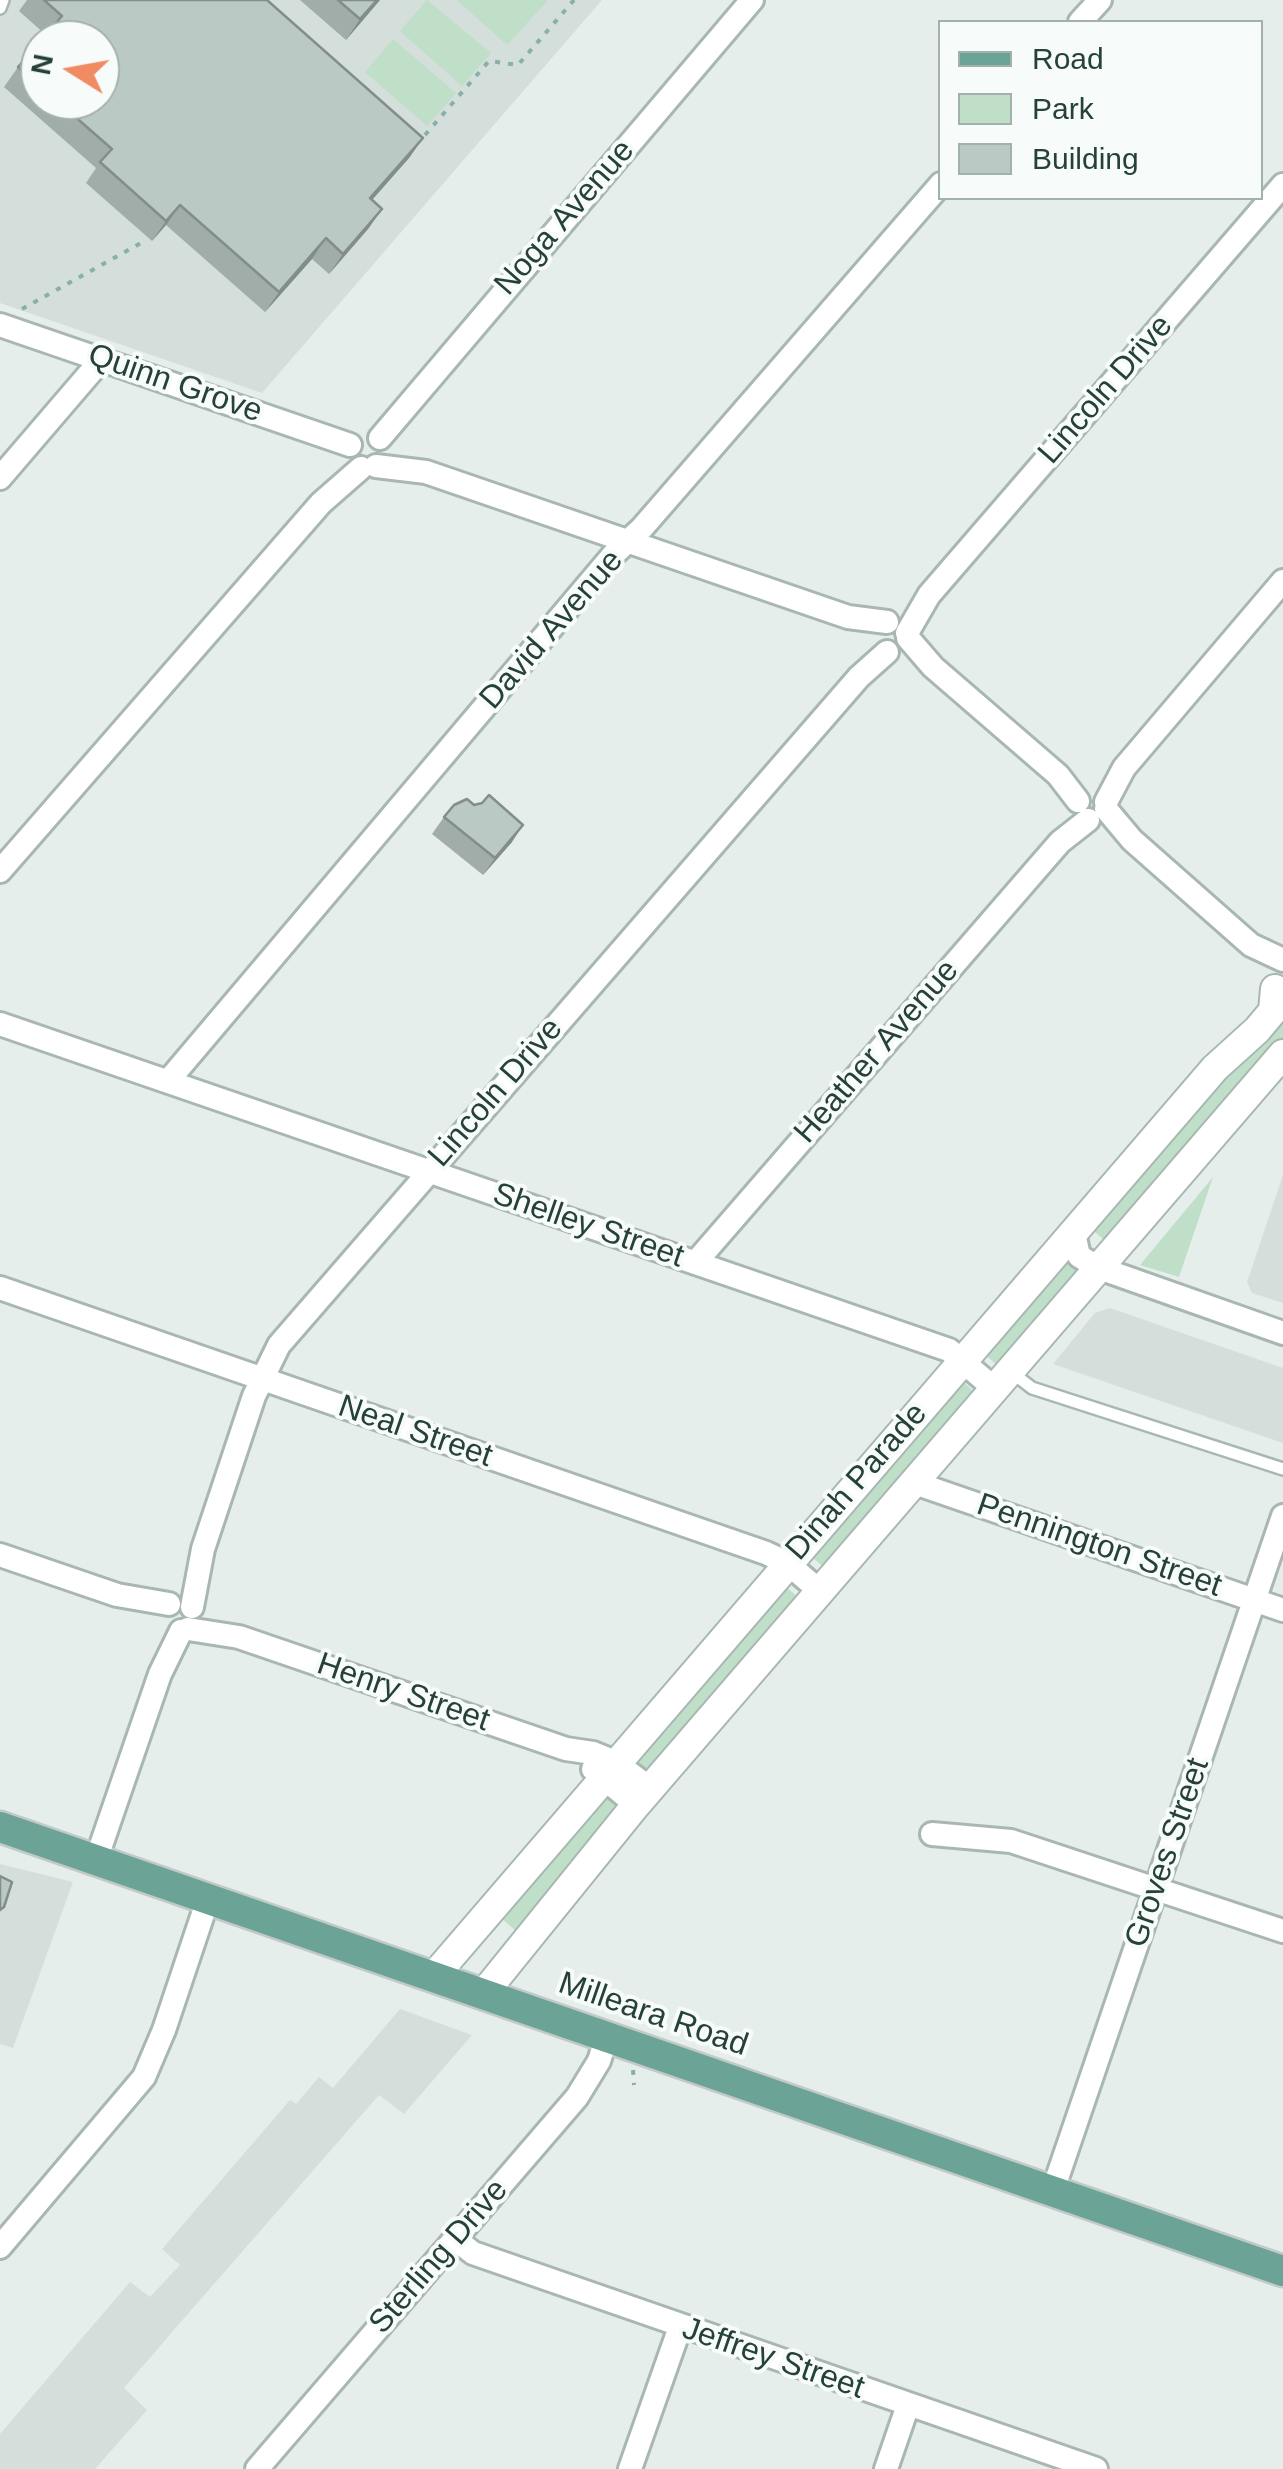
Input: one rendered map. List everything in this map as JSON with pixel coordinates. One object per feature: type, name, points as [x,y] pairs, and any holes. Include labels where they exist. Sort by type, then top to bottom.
[{"type":"main road","name":"Milleara Road","points":[[0,1828],[1283,2271]]},
{"type":"street","name":"Noga Avenue","points":[[0,871],[367,453],[752,0]]},
{"type":"street","points":[[1082,20],[1100,0]]},
{"type":"street","name":"Lincoln Drive","points":[[96,1860],[260,1378],[280,1345],[1283,185]]},
{"type":"street","name":"David Avenue","points":[[168,1081],[613,555],[630,542],[938,186]]},
{"type":"street","name":"Quinn Grove","points":[[9,318],[102,359],[848,617],[892,637],[933,667],[1251,945],[1283,960]]},
{"type":"street","points":[[0,478],[102,359]]},
{"type":"street","name":"Heather Avenue","points":[[695,1263],[1283,580]]},
{"type":"street","name":"Quinn Grove","points":[[1251,945],[1279,990]]},
{"type":"street","name":"Dinah Parade","points":[[434,1976],[608,1769],[1215,1068],[1258,1030],[1273,1011],[1279,990]]},
{"type":"street","name":"Shelley Street","points":[[0,1024],[695,1263],[964,1359],[1002,1380]]},
{"type":"street","name":"Dinah Parade","points":[[484,1994],[643,1797],[1283,1054]]},
{"type":"street","points":[[1074,1233],[1078,1256],[1099,1268],[1283,1333]]},
{"type":"street","name":"Neal Street","points":[[0,1288],[787,1564],[821,1592]]},
{"type":"street","name":"Pennington Street","points":[[915,1484],[1283,1610]]},
{"type":"street","name":"Groves Street","points":[[1053,2190],[1283,1516]]},
{"type":"street","name":"Henry Street","points":[[0,1555],[566,1750],[608,1769],[643,1797]]},
{"type":"street","points":[[932,1834],[1011,1841],[1283,1931]]},
{"type":"street","points":[[0,2248],[144,2077],[208,1898]]},
{"type":"street","name":"Sterling Drive","points":[[260,2468],[577,2096],[599,2061],[607,2036]]},
{"type":"street","name":"Jeffrey Street","points":[[454,2239],[473,2253],[680,2328],[1096,2469]]},
{"type":"street","points":[[630,2469],[680,2328]]},
{"type":"street","points":[[886,2469],[908,2404]]},
{"type":"lane","points":[[0,8],[3,0]]},
{"type":"lane","points":[[1002,1380],[1283,1469]]},
{"type":"path","points":[[426,134],[489,61],[518,65],[574,0]]},
{"type":"path","points":[[9,318],[142,243]]},
{"type":"path","points":[[634,2070],[634,2085]]},
{"type":"shaded area","points":[[0,0],[602,0],[262,393],[0,303]]},
{"type":"shaded area","points":[[1283,1175],[1283,1303],[1252,1293],[1247,1282]]},
{"type":"shaded area","points":[[1110,1308],[1283,1368],[1283,1443],[1053,1364],[1095,1313]]},
{"type":"shaded area","points":[[0,1864],[73,1882],[13,2048],[0,2044]]},
{"type":"shaded area","points":[[400,2009],[472,2035],[404,2114],[379,2095],[179,2324],[124,2388],[147,2410],[95,2469],[0,2469],[0,2434],[130,2282],[150,2297],[180,2265],[162,2249],[290,2100],[296,2104],[319,2077],[333,2088]]},
{"type":"green space","points":[[427,0],[491,53],[462,86],[400,31]]},
{"type":"green space","points":[[457,0],[548,0],[507,45]]},
{"type":"green space","points":[[393,39],[456,93],[427,126],[365,72]]},
{"type":"green space","points":[[1283,1020],[1283,1042],[1109,1244],[1088,1226],[1203,1094]]},
{"type":"green space","points":[[1213,1177],[1179,1277],[1140,1265]]},
{"type":"green space","points":[[1066,1252],[1088,1272],[1001,1369],[979,1349]]},
{"type":"green space","points":[[959,1378],[979,1396],[827,1570],[806,1552]]},
{"type":"green space","points":[[781,1582],[802,1601],[649,1775],[628,1756]]},
{"type":"green space","points":[[601,1787],[623,1807],[516,1931],[493,1911]]},
{"type":"building","points":[[44,0],[267,0],[423,138],[370,198],[382,209],[343,254],[326,238],[279,292],[180,205],[166,221],[100,162],[112,149],[79,120],[120,120],[120,20],[58,20],[62,16]]},
{"type":"building","points":[[338,0],[377,0],[360,19]]},
{"type":"building","points":[[489,795],[523,825],[495,858],[444,817],[454,805],[467,799],[474,805],[482,803]]},
{"type":"building","points":[[0,1876],[12,1882],[0,1910]]}]
